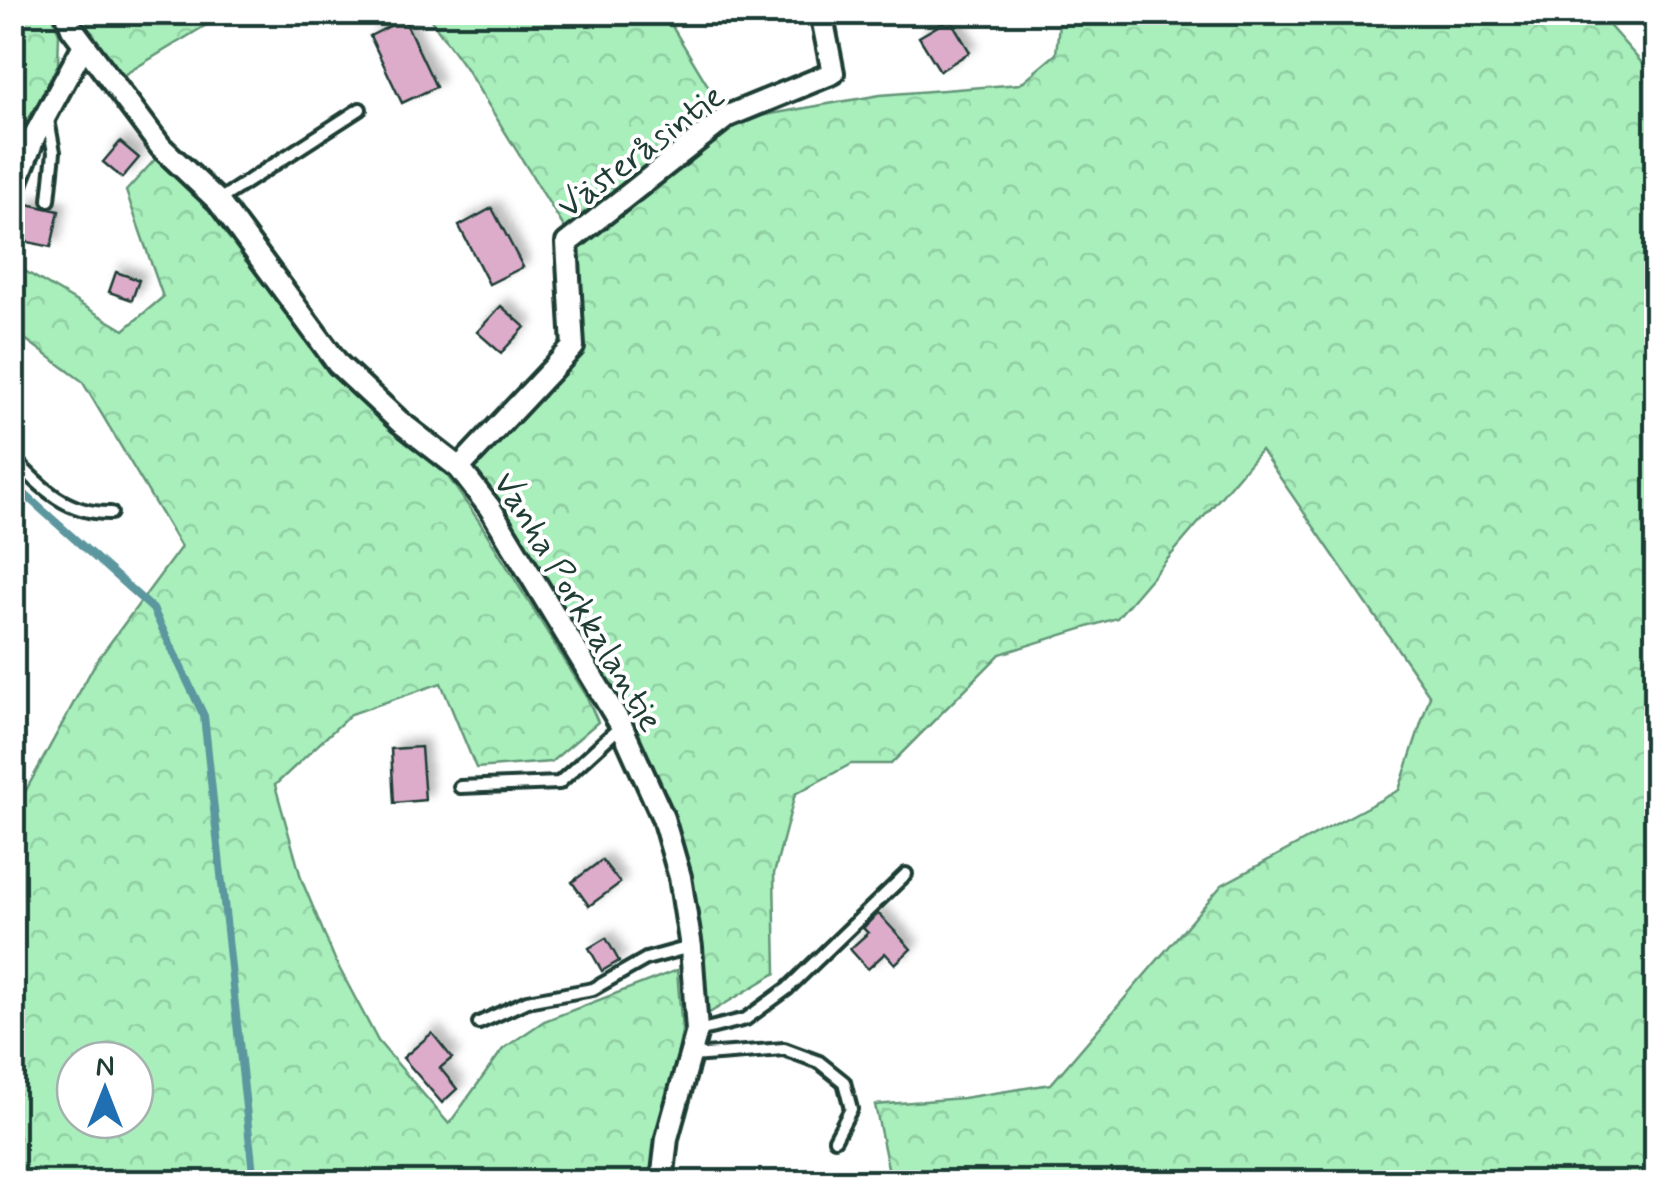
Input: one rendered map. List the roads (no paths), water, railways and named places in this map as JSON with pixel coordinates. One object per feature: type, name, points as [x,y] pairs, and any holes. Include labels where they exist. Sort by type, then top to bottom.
[{"type":"street","name":"Vanha Porkkalantie","points":[[66,12],[84,45],[162,147],[218,201],[338,364],[400,422],[459,468],[490,508],[621,725],[663,818],[680,877],[692,947],[697,1031],[668,1138],[662,1182]]},
{"type":"street","name":"Västeråsintie","points":[[459,468],[573,348],[567,243],[728,116],[833,73],[821,12]]},
{"type":"street","points":[[12,194],[46,114],[84,45]]},
{"type":"lane","points":[[218,201],[360,109]]},
{"type":"lane","points":[[46,114],[54,152],[50,200]]},
{"type":"lane","points":[[12,457],[66,506],[90,514],[110,513]]},
{"type":"lane","points":[[460,787],[559,782],[621,725]]},
{"type":"lane","points":[[697,1031],[746,1018],[787,988],[906,874]]},
{"type":"lane","points":[[479,1023],[527,1001],[594,988],[646,958],[692,947]]},
{"type":"lane","points":[[690,1056],[784,1049],[820,1062],[844,1082],[850,1109],[835,1139]]},
{"type":"waterway","points":[[12,483],[153,609],[204,716],[254,1182]]}]
